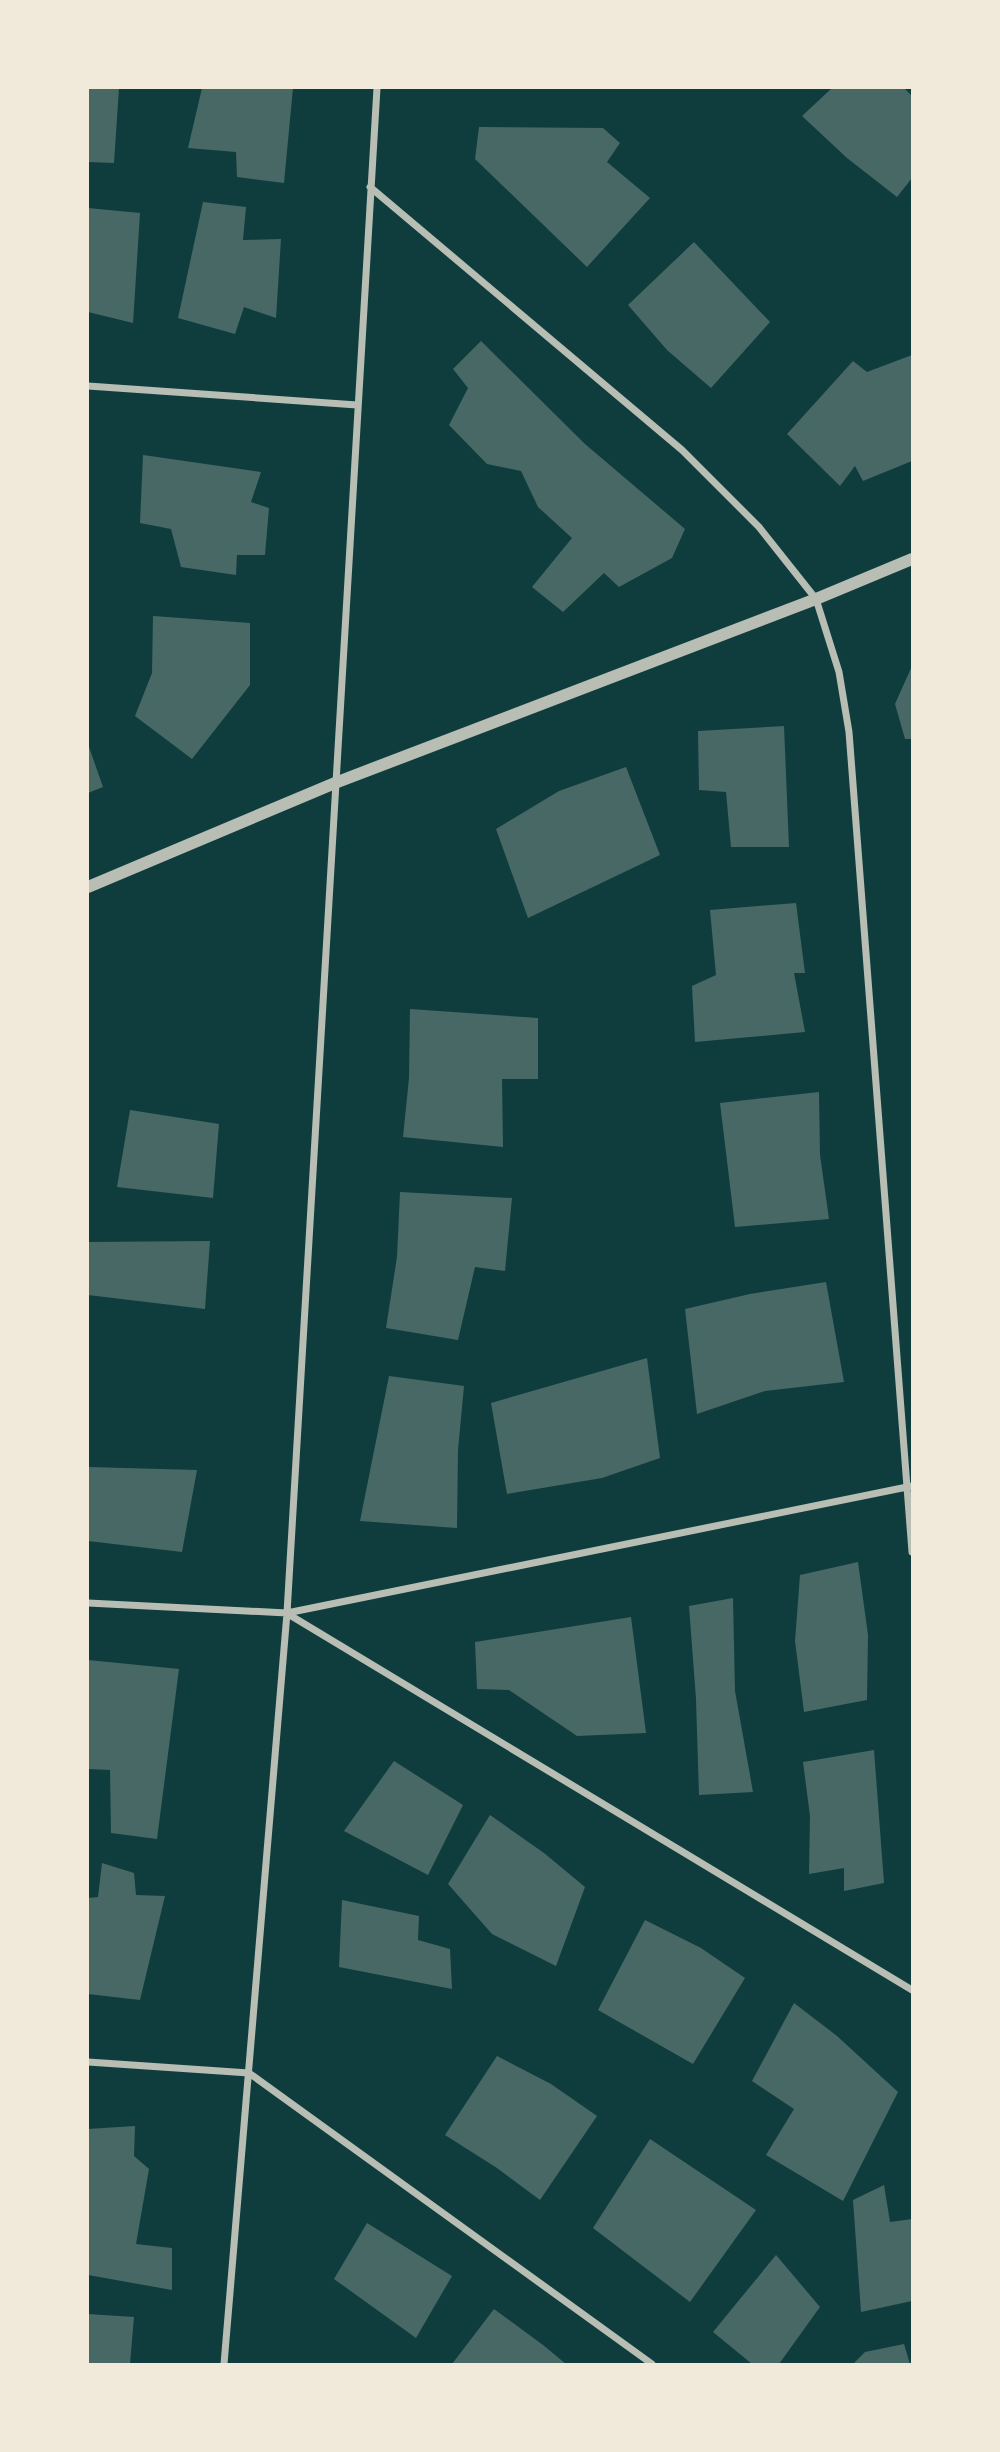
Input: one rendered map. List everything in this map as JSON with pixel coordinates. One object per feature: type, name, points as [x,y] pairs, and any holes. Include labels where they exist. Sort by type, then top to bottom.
[{"type":"street","points":[[224,2364],[287,1613],[377,88]]},
{"type":"street","points":[[370,187],[682,450],[759,527],[816,599],[839,672],[849,732],[912,1552]]},
{"type":"street","points":[[88,386],[357,405]]},
{"type":"street","points":[[88,887],[335,783],[816,599],[912,559]]},
{"type":"street","points":[[88,1603],[287,1613],[909,1486]]},
{"type":"street","points":[[287,1613],[912,1990]]},
{"type":"street","points":[[88,2062],[249,2073],[652,2364]]},
{"type":"building","points":[[88,88],[119,88],[114,163],[88,162]]},
{"type":"building","points":[[202,88],[293,88],[284,183],[237,177],[236,152],[188,148]]},
{"type":"building","points":[[832,88],[904,88],[912,96],[912,178],[897,197],[847,158],[802,116]]},
{"type":"building","points":[[479,127],[603,128],[620,143],[607,162],[650,198],[587,267],[475,159]]},
{"type":"building","points":[[203,202],[246,207],[243,240],[281,239],[276,318],[244,307],[235,334],[178,318]]},
{"type":"building","points":[[88,208],[140,213],[133,323],[88,312]]},
{"type":"building","points":[[694,242],[770,322],[711,388],[667,350],[628,305]]},
{"type":"building","points":[[481,341],[585,444],[685,529],[672,558],[619,587],[604,573],[563,612],[532,587],[572,538],[538,507],[521,471],[487,464],[449,425],[468,388],[453,369]]},
{"type":"building","points":[[912,355],[912,461],[863,481],[855,466],[840,486],[787,434],[853,361],[867,372]]},
{"type":"building","points":[[143,455],[261,472],[251,502],[269,508],[265,555],[237,555],[236,575],[181,567],[171,529],[140,523]]},
{"type":"building","points":[[153,616],[250,623],[250,685],[192,759],[135,716],[152,673]]},
{"type":"building","points":[[912,666],[912,739],[905,739],[895,704]]},
{"type":"building","points":[[784,726],[789,847],[731,847],[726,792],[699,790],[698,731]]},
{"type":"building","points":[[88,744],[103,787],[88,793]]},
{"type":"building","points":[[626,767],[660,855],[528,918],[496,829],[559,791]]},
{"type":"building","points":[[796,903],[805,973],[794,973],[805,1032],[695,1042],[692,986],[716,975],[710,910]]},
{"type":"building","points":[[410,1009],[538,1018],[538,1079],[502,1079],[503,1147],[403,1137],[409,1078]]},
{"type":"building","points":[[819,1092],[820,1155],[829,1219],[735,1227],[720,1103]]},
{"type":"building","points":[[130,1110],[219,1124],[213,1198],[117,1187]]},
{"type":"building","points":[[400,1192],[512,1198],[505,1271],[475,1267],[458,1340],[386,1328],[397,1257]]},
{"type":"building","points":[[210,1241],[205,1309],[88,1295],[88,1242]]},
{"type":"building","points":[[826,1282],[844,1382],[765,1391],[697,1414],[685,1309],[750,1294]]},
{"type":"building","points":[[647,1358],[660,1458],[602,1478],[507,1494],[491,1403]]},
{"type":"building","points":[[389,1376],[464,1386],[458,1450],[457,1528],[360,1521]]},
{"type":"building","points":[[88,1467],[197,1470],[182,1552],[88,1541]]},
{"type":"building","points":[[858,1562],[868,1635],[867,1700],[804,1712],[795,1641],[800,1575]]},
{"type":"building","points":[[733,1598],[735,1691],[753,1792],[699,1795],[689,1606]]},
{"type":"building","points":[[631,1617],[646,1733],[577,1736],[509,1690],[477,1689],[475,1642]]},
{"type":"building","points":[[88,1660],[179,1669],[157,1839],[111,1833],[110,1770],[88,1769]]},
{"type":"building","points":[[874,1750],[884,1883],[844,1891],[844,1868],[809,1874],[810,1816],[803,1762]]},
{"type":"building","points":[[394,1761],[463,1805],[428,1875],[344,1831]]},
{"type":"building","points":[[490,1815],[544,1853],[585,1887],[556,1966],[492,1934],[448,1884]]},
{"type":"building","points":[[102,1863],[134,1873],[136,1895],[165,1896],[140,2000],[88,1994],[88,1898],[98,1897]]},
{"type":"building","points":[[342,1900],[419,1916],[418,1940],[450,1949],[452,1989],[339,1967]]},
{"type":"building","points":[[645,1920],[701,1948],[745,1978],[693,2064],[598,2010]]},
{"type":"building","points":[[794,2003],[837,2036],[898,2092],[843,2201],[766,2155],[794,2109],[752,2081]]},
{"type":"building","points":[[497,2056],[551,2084],[597,2116],[540,2200],[497,2168],[445,2135]]},
{"type":"building","points":[[135,2126],[134,2156],[149,2169],[136,2244],[172,2248],[172,2290],[88,2275],[88,2129]]},
{"type":"building","points":[[650,2139],[756,2210],[690,2302],[593,2228]]},
{"type":"building","points":[[884,2185],[890,2222],[912,2219],[912,2301],[861,2312],[853,2200]]},
{"type":"building","points":[[367,2223],[452,2276],[416,2338],[334,2279]]},
{"type":"building","points":[[776,2255],[820,2307],[779,2364],[752,2364],[713,2332]]},
{"type":"building","points":[[494,2309],[543,2345],[566,2364],[452,2364]]},
{"type":"building","points":[[88,2314],[134,2317],[130,2364],[88,2364]]},
{"type":"building","points":[[904,2344],[910,2364],[853,2364],[865,2352]]}]
